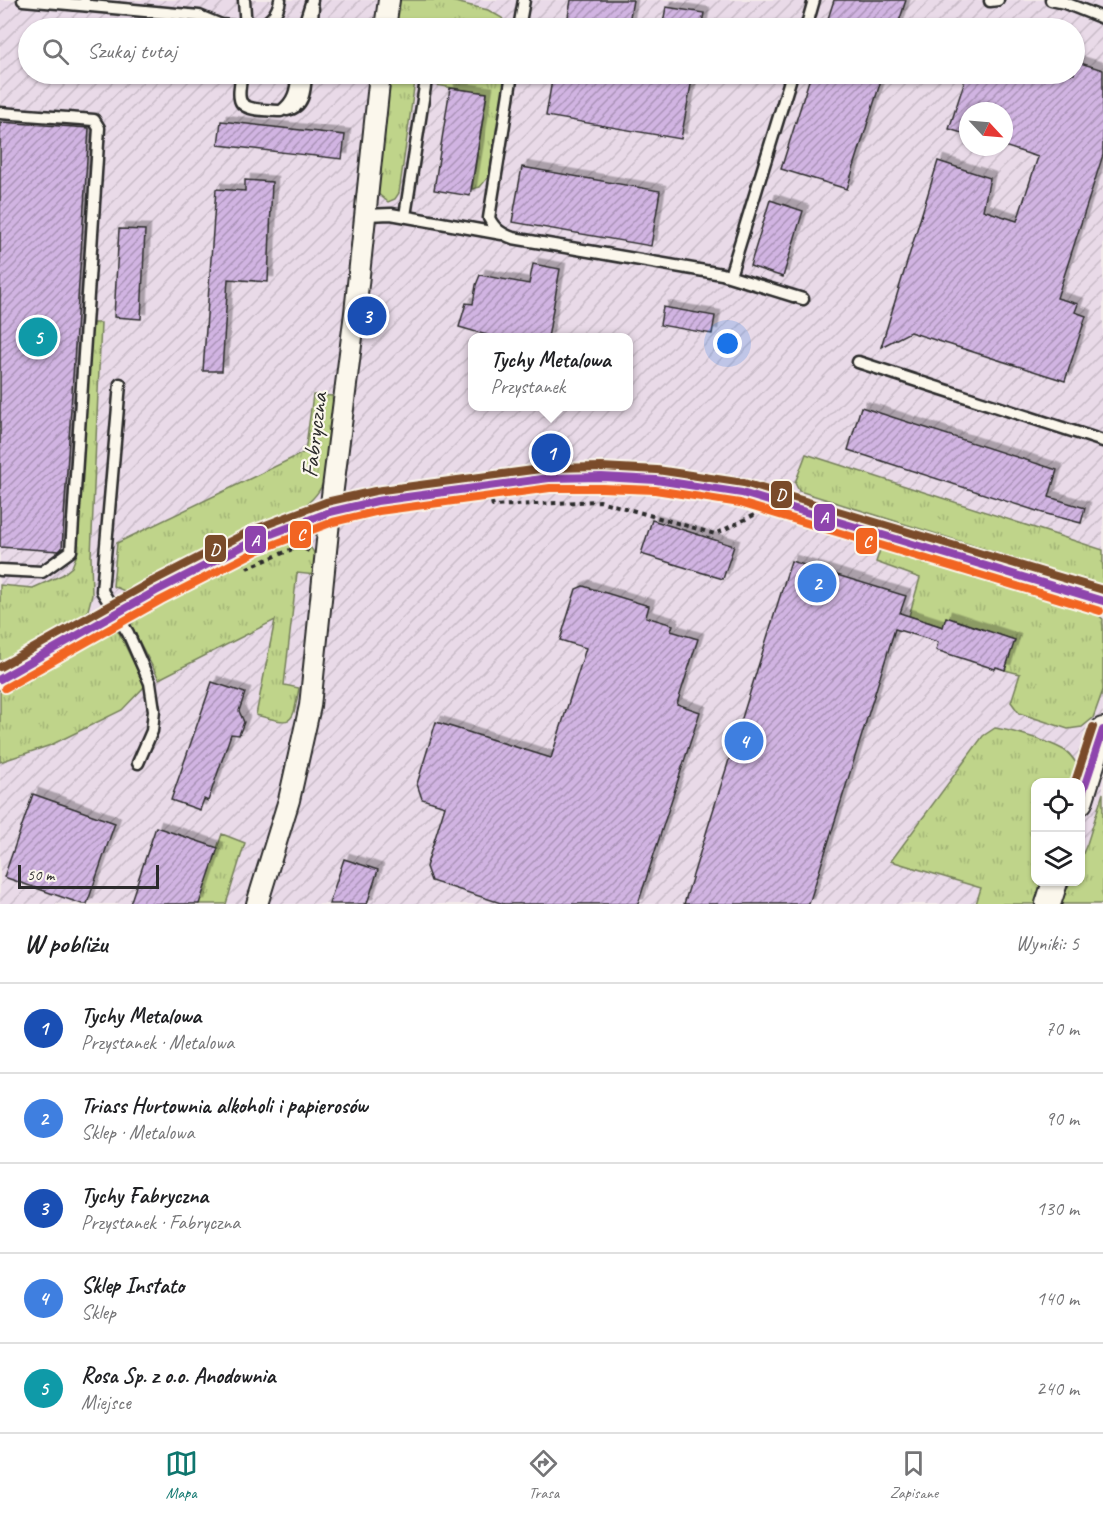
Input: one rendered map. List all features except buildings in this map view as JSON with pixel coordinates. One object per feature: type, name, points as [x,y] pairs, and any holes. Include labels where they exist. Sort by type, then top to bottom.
[{"type":"street","points":[[386,18],[388,0]]},
{"type":"street","name":"Fabryczna","points":[[257,904],[289,800],[310,706],[379,84]]},
{"type":"street","points":[[0,679],[156,591],[255,540],[330,512],[377,501],[490,484],[549,478],[602,477],[656,480],[742,493],[1103,602]]},
{"type":"street","points":[[1085,786],[1103,730]]},
{"type":"street","points":[[1048,904],[1054,886]]},
{"type":"lane","points":[[23,0],[72,2],[199,15],[206,18]]},
{"type":"lane","points":[[72,2],[94,0]]},
{"type":"lane","points":[[244,0],[245,18]]},
{"type":"lane","points":[[272,18],[280,0]]},
{"type":"lane","points":[[307,18],[313,0]]},
{"type":"lane","points":[[312,18],[313,0]]},
{"type":"lane","points":[[521,18],[524,0]]},
{"type":"lane","points":[[809,18],[814,0]]},
{"type":"lane","points":[[1051,0],[1103,18]]},
{"type":"lane","points":[[241,84],[240,99],[243,105],[248,108],[281,111],[293,109],[300,103],[304,95],[305,84]]},
{"type":"lane","points":[[281,111],[291,102],[296,84]]},
{"type":"lane","points":[[405,216],[425,84]]},
{"type":"lane","points":[[502,234],[493,227],[489,218],[510,84]]},
{"type":"lane","points":[[730,276],[789,84]]},
{"type":"lane","points":[[0,113],[94,120],[99,128],[71,551],[42,572],[0,570]]},
{"type":"lane","points":[[366,215],[405,216],[513,238],[730,276],[803,299]]},
{"type":"lane","points":[[858,362],[1103,441]]},
{"type":"lane","points":[[120,384],[102,591],[128,633],[150,683],[154,710],[152,731],[138,763]]},
{"type":"path","points":[[490,484],[493,506],[600,501],[715,534],[757,514]]},
{"type":"path","points":[[241,570],[300,546],[312,553],[316,559],[314,569],[324,570]]},
{"type":"shaded area","points":[[0,0],[1103,0],[1103,904],[0,904]]},
{"type":"green space","points":[[400,0],[447,0],[488,10],[502,18],[395,18]]},
{"type":"green space","points":[[385,84],[415,84],[399,193],[395,199],[388,202],[376,192]]},
{"type":"green space","points":[[504,84],[489,176],[480,187],[472,189],[487,94],[436,85]]},
{"type":"green space","points":[[90,323],[101,323],[91,556],[92,595],[88,610],[78,623],[0,667],[0,585],[33,588],[62,575],[72,567],[77,554]]},
{"type":"green space","points":[[313,395],[334,396],[328,467],[321,487],[312,499],[284,519],[198,555],[129,593],[113,586],[117,543],[305,452]]},
{"type":"green space","points":[[806,454],[1103,550],[1103,586],[799,491],[795,483]]},
{"type":"green space","points":[[282,541],[305,544],[314,552],[317,565],[316,575],[297,573],[284,685],[299,688],[295,710],[289,720],[256,715],[275,620],[159,679],[131,626],[135,613],[205,576]]},
{"type":"green space","points":[[882,544],[1091,610],[1103,619],[1103,690],[1093,718],[1082,727],[1068,729],[1019,713],[1011,702],[1020,674],[1005,670],[1014,640],[947,618],[943,627],[909,616],[920,578],[876,562]]},
{"type":"green space","points":[[111,629],[119,633],[145,686],[122,710],[51,745],[0,762],[0,692]]},
{"type":"green space","points":[[995,728],[1031,737],[1064,750],[1079,768],[1076,778],[1031,778],[1031,886],[1042,886],[1036,904],[976,904],[981,888],[891,861],[983,736]]},
{"type":"green space","points":[[1103,793],[1103,904],[1060,904],[1068,886],[1085,886],[1087,844]]},
{"type":"green space","points":[[222,834],[245,843],[226,904],[198,904]]},
{"type":"transit line","name":"D","points":[[0,667],[151,582],[250,531],[326,502],[375,491],[548,468],[602,467],[657,470],[744,483],[1103,590]]},
{"type":"transit line","name":"A","points":[[0,679],[156,591],[255,540],[330,512],[377,501],[549,478],[602,477],[656,480],[742,493],[1103,601]]},
{"type":"transit line","name":"C","points":[[5,688],[161,600],[259,550],[333,522],[379,511],[550,488],[655,490],[740,503],[1100,611]]},
{"type":"transit line","name":"D","points":[[1076,778],[1093,727]]},
{"type":"transit line","name":"A","points":[[1085,785],[1103,730]]},
{"type":"place","name":"Tychy Fabryczna","points":[[367,316]]},
{"type":"place","name":"Rosa Sp. z o.o. Anodownia","points":[[38,337]]},
{"type":"place","name":"Tychy Metalowa","points":[[551,453]]},
{"type":"place","name":"Triass Hurtownia alkoholi i papierosów","points":[[817,583]]},
{"type":"place","name":"Sklep Instato","points":[[744,741]]}]
